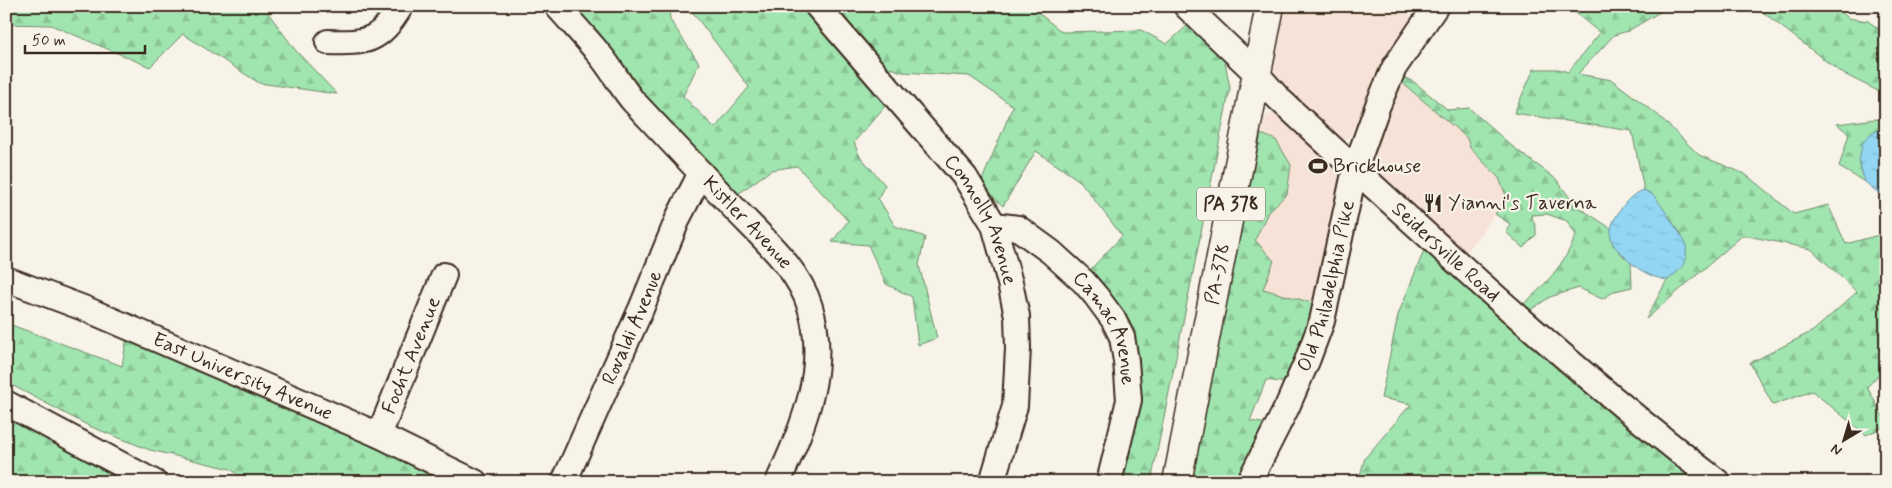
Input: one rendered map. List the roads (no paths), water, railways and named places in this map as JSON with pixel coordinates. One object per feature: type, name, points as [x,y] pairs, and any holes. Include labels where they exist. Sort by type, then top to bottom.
[{"type":"main road","name":"PA-378","points":[[1177,482],[1270,6]]},
{"type":"street","points":[[328,42],[356,42],[371,39],[386,29],[401,6]]},
{"type":"street","name":"Kistler Avenue","points":[[557,6],[600,55],[631,98],[786,264],[801,286],[810,307],[816,343],[816,375],[802,427],[778,482]]},
{"type":"street","name":"Connolly Avenue","points":[[817,6],[965,177],[994,224],[1010,283],[1016,316],[1018,348],[1015,406],[992,482]]},
{"type":"street","name":"Seidersville Road","points":[[1186,6],[1256,73],[1279,98],[1527,326],[1718,482]]},
{"type":"street","name":"Old Philadelphia Pike","points":[[1250,482],[1287,406],[1322,321],[1355,169],[1378,106],[1394,68],[1436,6]]},
{"type":"street","name":"Rovaldi Avenue","points":[[564,482],[679,216],[701,174]]},
{"type":"street","name":"Camac Avenue","points":[[994,224],[1018,228],[1051,252],[1084,282],[1096,296],[1113,318],[1122,337],[1129,400],[1109,482]]},
{"type":"street","name":"Focht Avenue","points":[[379,435],[444,275]]},
{"type":"street","name":"East University Avenue","points":[[6,279],[86,309],[379,435],[475,482]]},
{"type":"street","points":[[6,403],[154,482]]},
{"type":"water","points":[[1886,127],[1886,199],[1865,182],[1859,162],[1862,144],[1871,133]]},
{"type":"water","points":[[1644,190],[1653,195],[1686,244],[1684,263],[1678,272],[1667,280],[1649,275],[1633,265],[1616,248],[1611,237],[1613,222],[1617,215],[1632,196]]},
{"type":"place","name":"Brickhouse","points":[[1318,166]]},
{"type":"place","name":"Yianni's Taverna","points":[[1433,203]]}]
